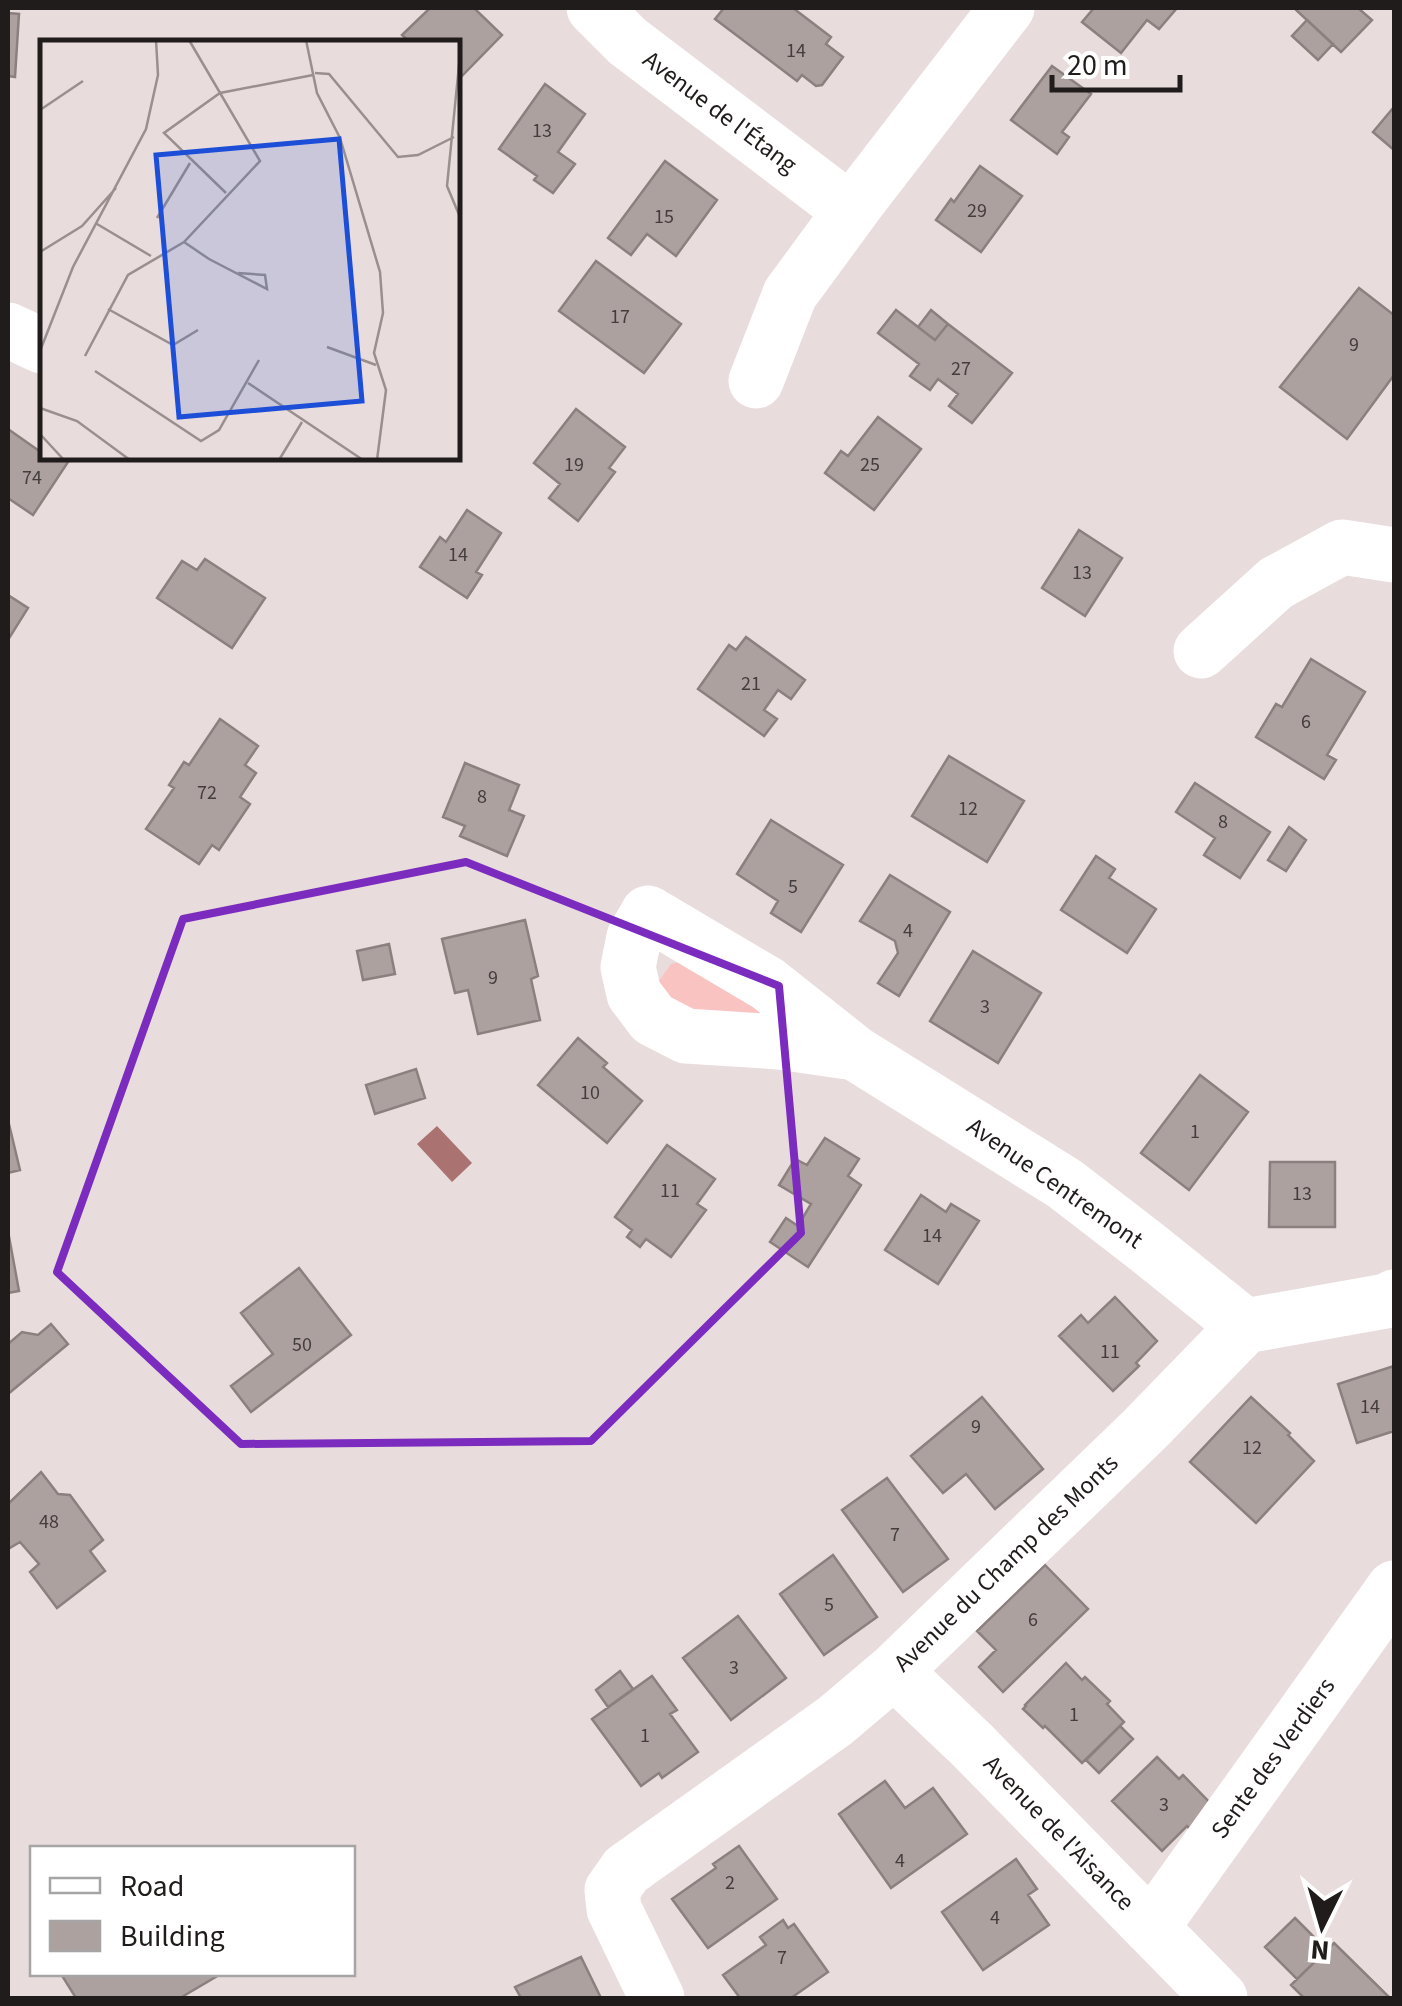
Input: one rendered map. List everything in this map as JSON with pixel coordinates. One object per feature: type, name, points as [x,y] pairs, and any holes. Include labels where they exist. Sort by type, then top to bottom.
[{"type":"street","name":"Avenue de l'Étang","points":[[594,8],[627,42],[851,211]]},
{"type":"street","points":[[756,382],[790,294],[1007,8]]},
{"type":"street","points":[[8,330],[40,345]]},
{"type":"street","points":[[1202,651],[1276,583],[1342,547],[1394,555]]},
{"type":"street","name":"Avenue Centremont","points":[[855,1053],[1065,1184],[1245,1326]]},
{"type":"street","points":[[1245,1326],[1386,1301],[1394,1296]]},
{"type":"street","name":"Avenue du Champ des Monts","points":[[657,1998],[614,1909],[612,1890],[626,1870],[835,1721],[894,1671],[1245,1326]]},
{"type":"street","name":"Sente des Verdiers","points":[[1151,1928],[1394,1588]]},
{"type":"street","name":"Avenue de l'Aisance","points":[[894,1671],[1220,1998]]},
{"type":"highlighted area","points":[[466,862],[779,986],[801,1233],[591,1441],[241,1444],[57,1272],[183,919]]},
{"type":"shaded area","points":[[690,960],[791,1016],[690,1024],[656,985],[671,964]]},
{"type":"shaded area","points":[[437,1126],[472,1163],[452,1182],[417,1144]]},
{"type":"building","points":[[430,8],[474,8],[502,35],[460,78],[460,40],[408,40],[402,35]]},
{"type":"building","points":[[724,8],[793,8],[831,37],[826,44],[843,57],[822,85],[816,86],[802,75],[797,81],[715,19]]},
{"type":"building","points":[[1094,8],[1177,8],[1159,29],[1147,20],[1121,53],[1082,22]]},
{"type":"building","points":[[1294,8],[1358,8],[1372,20],[1341,52]]},
{"type":"building","points":[[8,13],[19,14],[15,77],[8,76]]},
{"type":"building","points":[[1307,20],[1333,44],[1318,60],[1292,36]]},
{"type":"building","points":[[1052,66],[1091,94],[1062,132],[1069,137],[1057,154],[1011,120]]},
{"type":"building","points":[[545,84],[585,114],[558,152],[575,164],[553,193],[534,180],[537,176],[499,149]]},
{"type":"building","points":[[1394,107],[1394,150],[1373,132]]},
{"type":"building","points":[[665,161],[717,200],[676,256],[647,234],[631,255],[608,238]]},
{"type":"building","points":[[980,166],[1022,196],[981,252],[936,220]]},
{"type":"building","points":[[596,261],[681,324],[644,373],[559,311]]},
{"type":"building","points":[[1359,288],[1394,315],[1394,375],[1347,439],[1280,387]]},
{"type":"building","points":[[896,310],[935,340],[948,324],[1012,373],[972,423],[949,406],[958,394],[938,379],[930,390],[910,376],[919,364],[878,333]]},
{"type":"building","points":[[931,310],[948,324],[935,340],[918,327]]},
{"type":"building","points":[[576,409],[625,447],[609,468],[615,472],[578,521],[549,498],[560,484],[534,463]]},
{"type":"building","points":[[878,417],[921,449],[874,510],[825,473],[841,451],[848,456]]},
{"type":"building","points":[[8,429],[40,452],[40,460],[69,460],[33,515],[8,498]]},
{"type":"building","points":[[467,510],[501,533],[476,572],[482,575],[467,598],[420,567],[440,537],[446,542]]},
{"type":"building","points":[[1079,530],[1122,558],[1085,616],[1042,588]]},
{"type":"building","points":[[205,559],[265,598],[232,648],[157,598],[182,561],[197,570]]},
{"type":"building","points":[[8,595],[28,608],[8,640]]},
{"type":"building","points":[[746,637],[805,680],[791,699],[778,690],[764,710],[777,719],[764,736],[698,689],[729,645],[736,650]]},
{"type":"building","points":[[1311,659],[1365,692],[1327,755],[1336,760],[1324,779],[1256,737],[1276,704],[1282,707]]},
{"type":"building","points":[[220,719],[258,746],[245,765],[256,773],[240,797],[250,804],[219,850],[212,845],[199,864],[146,829],[174,788],[169,785],[184,762],[189,765]]},
{"type":"building","points":[[949,756],[1024,801],[987,862],[912,816]]},
{"type":"building","points":[[465,763],[519,785],[509,810],[524,816],[507,856],[460,836],[465,826],[443,817]]},
{"type":"building","points":[[1195,783],[1270,832],[1240,878],[1204,855],[1215,838],[1176,812]]},
{"type":"building","points":[[771,820],[843,865],[801,932],[771,913],[778,901],[737,874]]},
{"type":"building","points":[[1289,827],[1306,840],[1286,871],[1268,860]]},
{"type":"building","points":[[1096,856],[1115,869],[1109,878],[1156,909],[1127,953],[1061,910]]},
{"type":"building","points":[[890,875],[950,912],[899,996],[878,983],[898,953],[895,941],[860,921]]},
{"type":"building","points":[[525,920],[538,976],[531,979],[540,1020],[478,1034],[468,990],[455,993],[442,939]]},
{"type":"building","points":[[389,944],[395,974],[363,980],[357,951]]},
{"type":"building","points":[[973,951],[1041,993],[998,1063],[930,1021]]},
{"type":"building","points":[[578,1038],[607,1063],[603,1067],[642,1101],[607,1143],[538,1085]]},
{"type":"building","points":[[416,1069],[425,1098],[375,1114],[366,1085]]},
{"type":"building","points":[[1200,1075],[1248,1112],[1189,1190],[1141,1153]]},
{"type":"building","points":[[8,1120],[20,1170],[8,1173]]},
{"type":"building","points":[[825,1138],[859,1159],[848,1176],[861,1185],[808,1267],[770,1242],[786,1218],[798,1226],[811,1204],[779,1185],[795,1159],[807,1165]]},
{"type":"building","points":[[667,1145],[715,1179],[697,1204],[706,1210],[671,1257],[646,1239],[640,1247],[627,1237],[632,1230],[615,1217]]},
{"type":"building","points":[[1270,1162],[1335,1162],[1335,1227],[1269,1227]]},
{"type":"building","points":[[921,1195],[946,1212],[951,1204],[979,1221],[938,1284],[885,1250]]},
{"type":"building","points":[[8,1231],[19,1291],[8,1293]]},
{"type":"building","points":[[299,1268],[351,1335],[251,1412],[231,1386],[273,1354],[241,1313]]},
{"type":"building","points":[[1115,1297],[1157,1341],[1136,1363],[1139,1366],[1113,1391],[1059,1336],[1081,1315],[1088,1323]]},
{"type":"building","points":[[51,1324],[68,1344],[8,1394],[8,1344],[22,1332],[38,1335]]},
{"type":"building","points":[[1394,1366],[1394,1431],[1357,1443],[1338,1384]]},
{"type":"building","points":[[982,1397],[1043,1469],[995,1509],[966,1474],[943,1493],[911,1456]]},
{"type":"building","points":[[1251,1397],[1314,1461],[1256,1523],[1190,1462]]},
{"type":"building","points":[[41,1472],[58,1494],[70,1495],[103,1540],[90,1551],[105,1571],[57,1608],[30,1572],[39,1564],[20,1542],[8,1549],[8,1504]]},
{"type":"building","points":[[887,1478],[948,1559],[903,1592],[842,1510]]},
{"type":"building","points":[[833,1555],[877,1617],[824,1655],[780,1594]]},
{"type":"building","points":[[1045,1565],[1088,1609],[1003,1692],[979,1667],[996,1650],[977,1631]]},
{"type":"building","points":[[738,1616],[786,1678],[731,1720],[683,1658]]},
{"type":"building","points":[[1066,1663],[1110,1701],[1107,1704],[1124,1722],[1082,1763],[1023,1709]]},
{"type":"building","points":[[620,1671],[633,1689],[608,1707],[596,1690]]},
{"type":"building","points":[[652,1676],[677,1710],[670,1714],[698,1752],[662,1778],[659,1773],[641,1786],[592,1719]]},
{"type":"building","points":[[1120,1726],[1133,1739],[1099,1773],[1086,1760]]},
{"type":"building","points":[[1157,1757],[1179,1779],[1183,1775],[1215,1808],[1192,1831],[1187,1826],[1162,1851],[1112,1801]]},
{"type":"building","points":[[885,1781],[905,1808],[933,1788],[967,1834],[891,1888],[839,1814]]},
{"type":"building","points":[[739,1846],[777,1899],[708,1948],[672,1899]]},
{"type":"building","points":[[1016,1859],[1037,1889],[1028,1895],[1049,1925],[983,1970],[942,1912]]},
{"type":"building","points":[[1295,1918],[1327,1950],[1297,1979],[1265,1947]]},
{"type":"building","points":[[783,1920],[788,1928],[794,1924],[828,1972],[791,1998],[740,1998],[723,1975],[766,1945],[760,1937]]},
{"type":"building","points":[[1334,1943],[1390,1998],[1304,1998],[1291,1985]]},
{"type":"building","points":[[581,1957],[601,1998],[521,1998],[515,1987]]},
{"type":"building","points":[[62,1976],[217,1976],[180,1998],[76,1998]]}]
